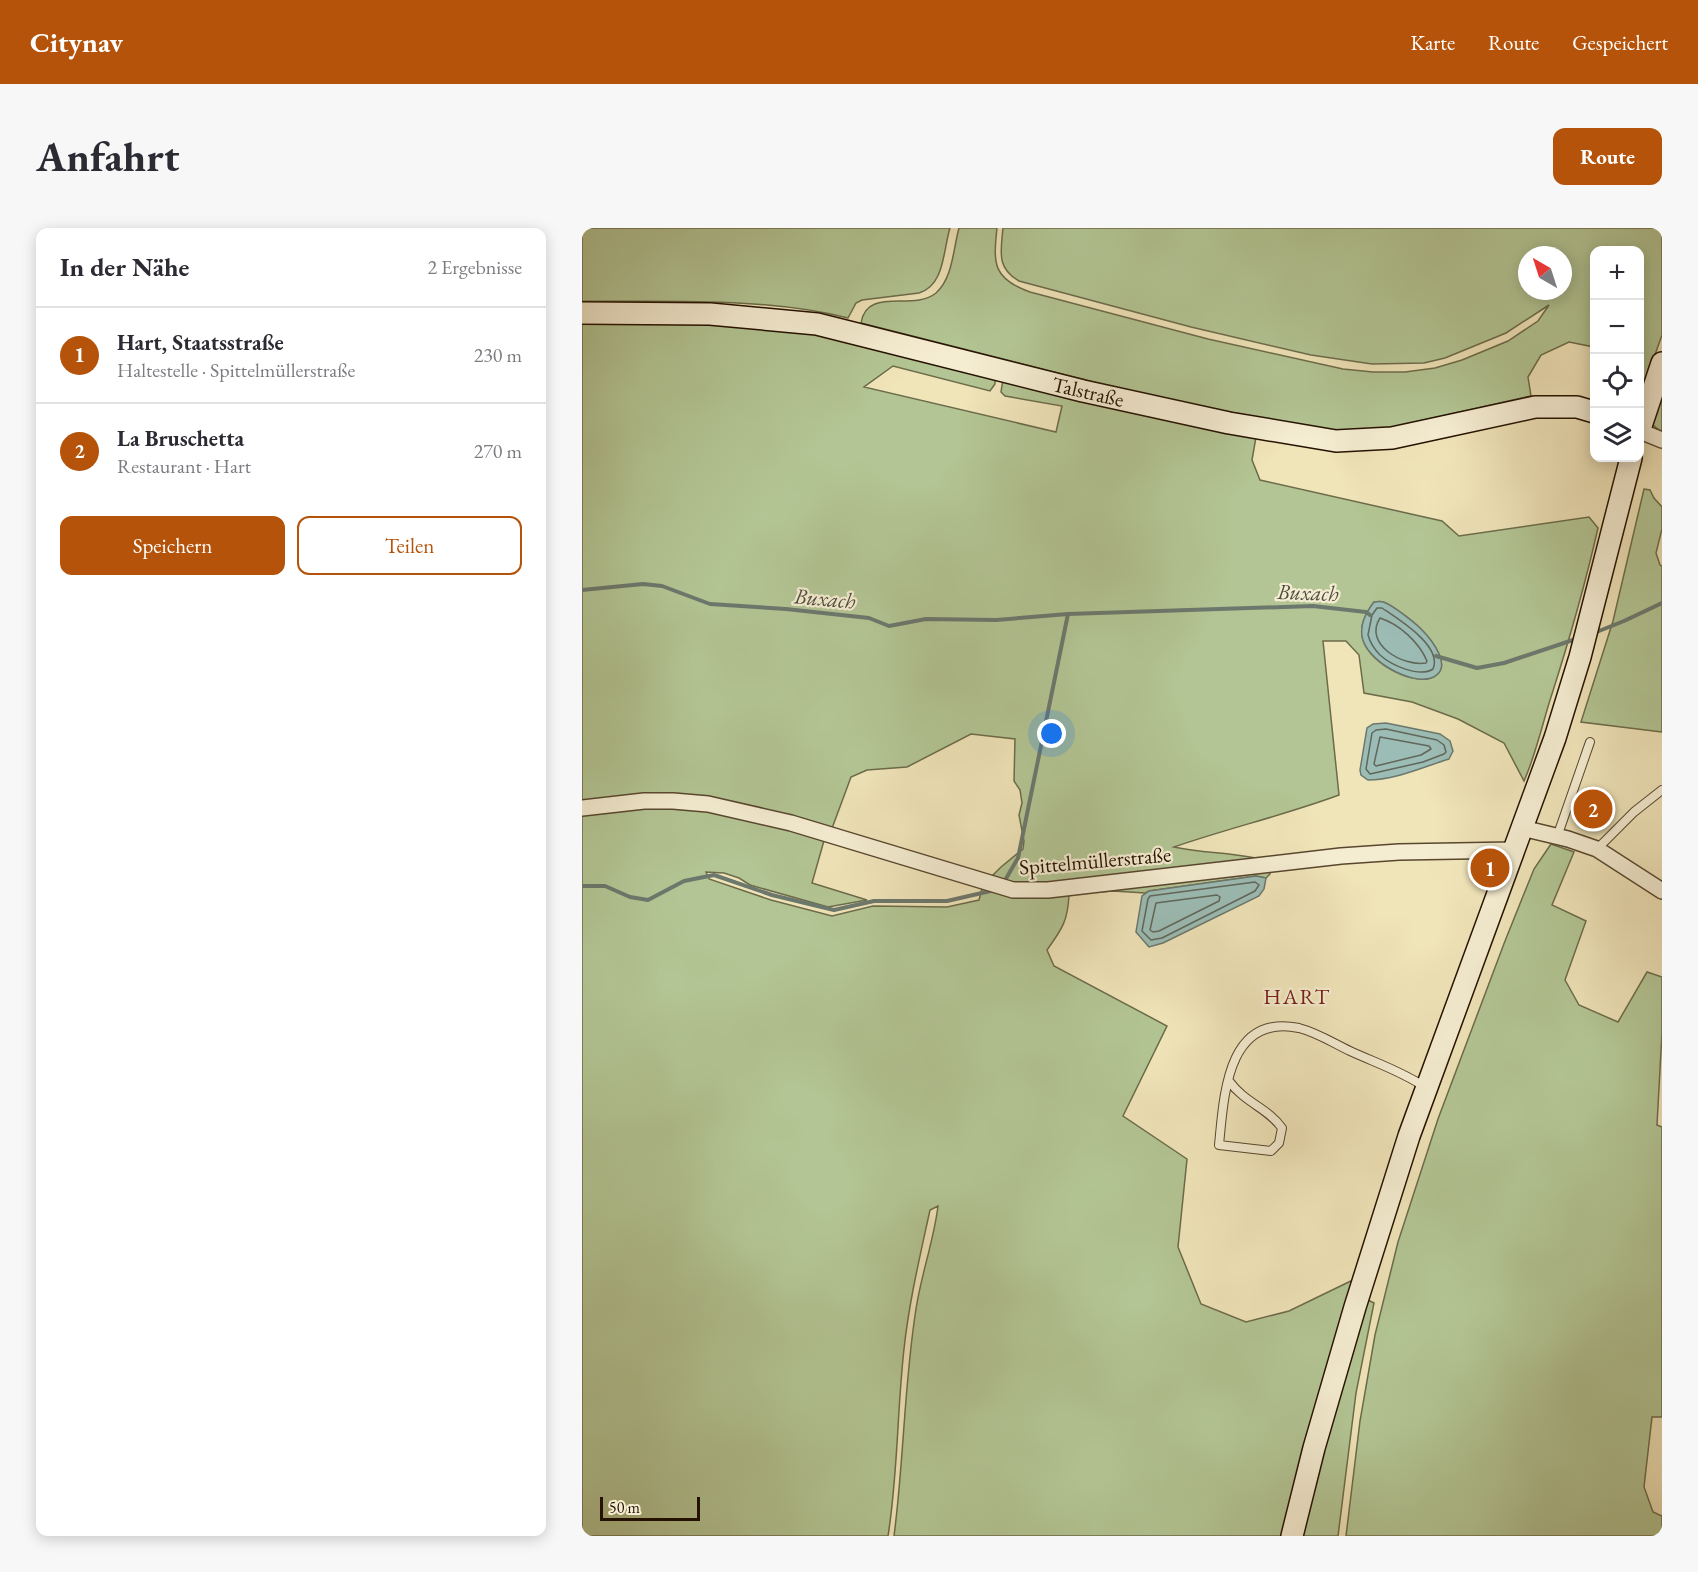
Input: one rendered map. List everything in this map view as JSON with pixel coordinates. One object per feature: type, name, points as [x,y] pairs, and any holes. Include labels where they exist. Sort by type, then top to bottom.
[{"type":"main road","name":"Talstraße","points":[[582,313],[710,314],[817,324],[1083,392],[1229,423],[1336,441],[1392,438],[1535,407],[1577,407],[1590,411]]},
{"type":"main road","points":[[1644,418],[1662,363]]},
{"type":"main road","points":[[1292,1536],[1314,1448],[1355,1307],[1426,1087],[1555,738],[1580,657],[1631,462]]},
{"type":"street","points":[[1644,432],[1662,440]]},
{"type":"street","name":"Spittelmüllerstraße","points":[[582,808],[644,801],[708,804],[791,823],[1013,890],[1048,890],[1341,856],[1399,852],[1514,850]]},
{"type":"street","points":[[1522,828],[1597,849],[1662,891]]},
{"type":"lane","points":[[1557,837],[1590,742]]},
{"type":"lane","points":[[1597,849],[1634,812],[1662,790]]},
{"type":"lane","points":[[1229,1081],[1239,1094],[1275,1118],[1282,1128],[1279,1143],[1270,1151],[1220,1145],[1222,1115],[1229,1081],[1234,1059],[1243,1043],[1258,1032],[1274,1027],[1297,1028],[1316,1033],[1350,1051],[1395,1069],[1426,1087]]},
{"type":"green space","points":[[582,228],[950,228],[942,266],[934,283],[928,289],[919,293],[862,300],[856,303],[848,318],[816,311],[750,304],[582,301]]},
{"type":"green space","points":[[959,228],[997,228],[995,251],[998,269],[1009,282],[1030,292],[1208,339],[1343,369],[1405,372],[1435,368],[1462,360],[1508,341],[1538,321],[1549,305],[1506,333],[1445,358],[1424,363],[1372,364],[1311,355],[1191,327],[1019,281],[1003,265],[1001,251],[1003,228],[1662,228],[1662,335],[1644,385],[1644,246],[1590,246],[1590,346],[1569,342],[1541,355],[1528,377],[1531,396],[1389,428],[1360,431],[1330,430],[1191,405],[861,323],[865,312],[872,305],[881,302],[926,298],[936,293],[942,287],[952,263]]},
{"type":"green space","points":[[582,320],[662,321],[781,327],[835,335],[995,377],[995,384],[990,391],[893,366],[864,387],[1056,432],[1062,406],[1005,396],[1001,392],[1003,379],[1256,437],[1252,460],[1260,480],[1442,521],[1459,536],[1589,517],[1598,528],[1570,634],[1524,781],[1504,743],[1458,719],[1412,702],[1364,693],[1359,655],[1346,641],[1323,641],[1339,795],[1174,847],[1268,861],[1270,874],[1266,878],[1256,876],[1145,893],[1113,891],[1069,894],[1063,924],[1047,950],[1054,966],[1167,1026],[1123,1116],[1187,1159],[1178,1247],[1201,1304],[1246,1322],[1289,1311],[1355,1279],[1287,1536],[894,1536],[912,1337],[918,1296],[938,1206],[930,1210],[909,1314],[888,1536],[582,1536],[582,814],[650,805],[693,806],[731,813],[825,837],[812,883],[867,900],[828,907],[750,885],[724,873],[706,872],[709,879],[771,900],[832,916],[873,906],[947,907],[979,900],[983,885],[1023,849],[1024,841],[1019,815],[1022,803],[1020,790],[1014,781],[1015,739],[971,734],[907,767],[867,770],[851,777],[831,831],[756,810],[698,799],[630,798],[582,804]],"holes":[[[1374,602],[1382,602],[1391,606],[1425,633],[1439,653],[1441,668],[1438,674],[1431,678],[1411,678],[1389,669],[1371,654],[1365,645],[1362,627]]]},
{"type":"green space","points":[[1662,387],[1662,433],[1652,424]]},
{"type":"green space","points":[[1644,489],[1650,490],[1662,507],[1662,529],[1656,553],[1662,566],[1662,732],[1581,722],[1613,621]]},
{"type":"green space","points":[[1551,844],[1574,852],[1552,905],[1586,921],[1565,980],[1579,1005],[1618,1022],[1647,972],[1662,977],[1662,1033],[1657,1125],[1662,1127],[1662,1417],[1652,1417],[1644,1487],[1653,1512],[1662,1516],[1662,1536],[1346,1536],[1360,1421],[1375,1335],[1398,1242],[1438,1119],[1505,941],[1534,869]]},
{"type":"green space","points":[[1366,1299],[1374,1303],[1356,1393],[1338,1536],[1299,1536]]},
{"type":"water","points":[[1374,602],[1382,602],[1391,606],[1425,633],[1439,653],[1441,668],[1438,674],[1431,678],[1411,678],[1389,668],[1371,653],[1362,636],[1362,626]]},
{"type":"water","points":[[1386,723],[1440,734],[1450,741],[1453,751],[1449,759],[1399,775],[1368,780],[1361,775],[1360,770],[1367,728],[1373,724]]},
{"type":"water","points":[[1256,876],[1266,878],[1264,889],[1259,896],[1163,943],[1149,947],[1136,932],[1142,896],[1149,891]]},
{"type":"waterway","name":"Buxach","points":[[582,590],[643,584],[662,586],[710,604],[869,618],[889,626],[926,619],[996,620],[1068,614],[1313,606],[1366,612],[1370,615]]},
{"type":"waterway","name":"Buxach","points":[[1594,633],[1662,603]]},
{"type":"waterway","name":"Buxach","points":[[1004,882],[1018,858],[1068,614]]},
{"type":"waterway","name":"Buxach","points":[[1436,656],[1477,668],[1504,663],[1576,639]]},
{"type":"waterway","name":"Buxach","points":[[582,886],[605,886],[630,897],[648,900],[684,881],[714,875],[772,895],[834,910],[874,901],[947,901],[995,890]]},
{"type":"place","name":"La Bruschetta","points":[[1593,809]]},
{"type":"place","name":"Hart, Staatsstraße","points":[[1490,868]]},
{"type":"district","name":"HART","points":[[1297,996]]}]
